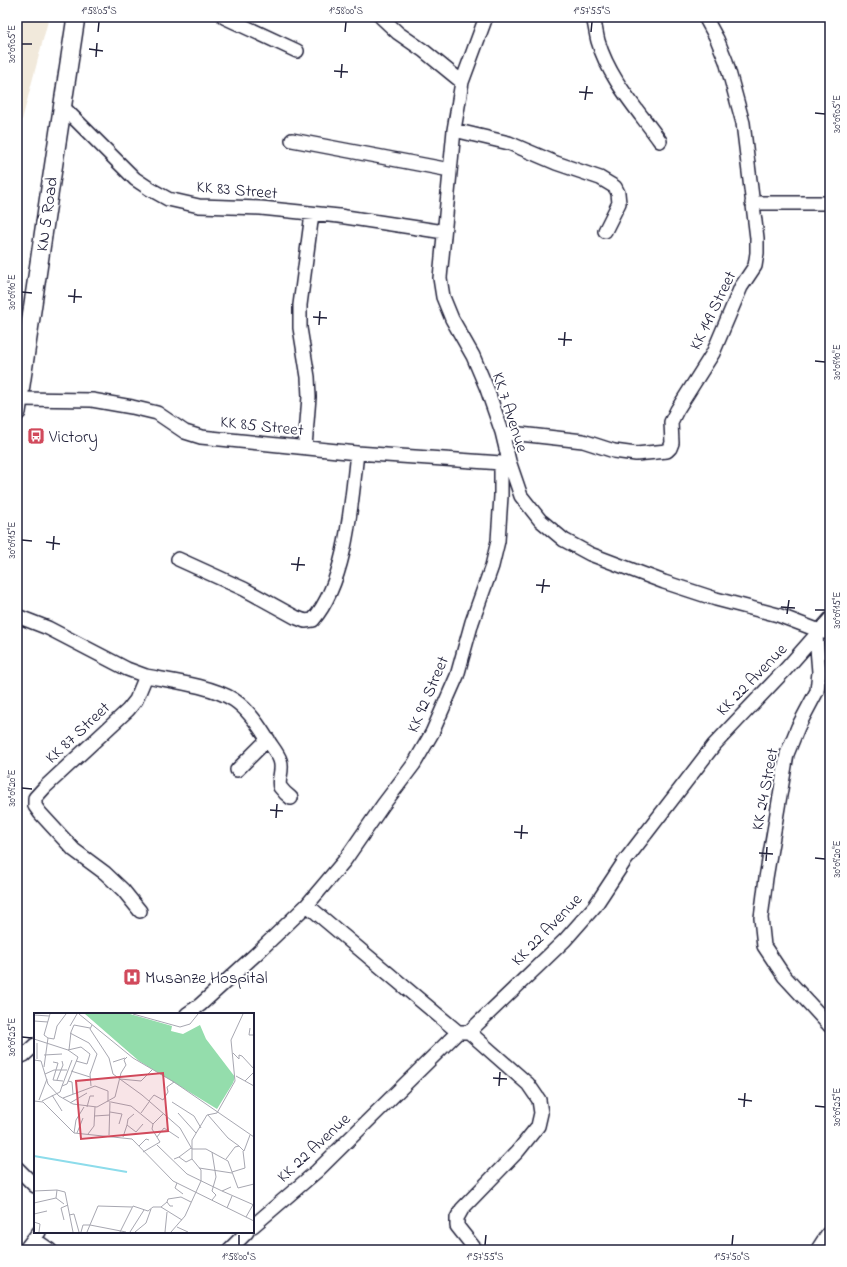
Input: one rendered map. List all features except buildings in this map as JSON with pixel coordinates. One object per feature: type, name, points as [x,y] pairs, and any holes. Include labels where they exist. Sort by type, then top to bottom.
[{"type":"highway","points":[[821,1250],[830,1236]]},
{"type":"main road","name":"KN 5 Road","points":[[18,406],[76,17]]},
{"type":"street","points":[[224,17],[297,52]]},
{"type":"street","points":[[381,17],[398,33],[424,51],[462,82]]},
{"type":"street","name":"KK 7 Avenue","points":[[486,17],[462,82],[454,130],[440,278],[443,297],[452,319],[473,356],[487,390],[502,432],[505,462],[521,496],[540,520],[564,540],[584,550],[664,582],[716,599],[778,615],[822,633]]},
{"type":"street","points":[[593,17],[599,42],[609,68],[660,141]]},
{"type":"street","name":"KK 149 Street","points":[[502,432],[583,441],[614,451],[636,454],[667,451],[670,448],[672,443],[671,422],[713,353],[741,287],[755,266],[757,253],[757,238],[743,123],[726,61],[705,17]]},
{"type":"street","name":"KK 83 Street","points":[[62,106],[135,179],[168,198],[199,206],[261,208],[339,216],[444,232]]},
{"type":"street","points":[[454,130],[509,143],[556,163],[600,178],[616,187],[619,203],[605,231]]},
{"type":"street","points":[[292,140],[450,170]]},
{"type":"street","points":[[752,202],[830,203]]},
{"type":"street","points":[[305,447],[309,397],[308,377],[300,328],[300,305],[312,214]]},
{"type":"street","name":"KK 85 Street","points":[[18,406],[92,400],[132,407],[157,414],[185,432],[201,437],[357,453],[505,462]]},
{"type":"street","points":[[178,559],[244,589],[295,617],[305,621],[313,620],[321,611],[336,576],[346,538],[357,453]]},
{"type":"street","name":"KK 92 Street","points":[[188,1013],[200,1005],[255,955],[307,905],[345,860],[383,805],[414,764],[432,733],[457,676],[472,622],[492,566],[498,541],[505,462]]},
{"type":"street","points":[[17,616],[48,628],[127,669],[146,676],[188,684],[218,692],[234,701],[249,713],[279,757],[282,767],[279,783],[291,798]]},
{"type":"street","name":"KK 22 Avenue","points":[[256,1218],[317,1171],[386,1102],[565,940],[595,906],[624,862],[714,744],[822,633],[830,619]]},
{"type":"street","name":"KK 24 Street","points":[[822,633],[817,691],[798,727],[787,754],[766,878],[761,918],[764,946],[784,976],[830,1026]]},
{"type":"street","name":"KK 87 Street","points":[[140,911],[123,890],[105,873],[74,850],[40,813],[35,806],[35,798],[128,710],[136,700],[146,676]]},
{"type":"street","points":[[237,770],[268,739]]},
{"type":"street","points":[[307,905],[528,1084],[539,1100],[541,1113],[538,1126],[518,1151],[462,1209],[457,1218],[457,1226],[476,1250]]},
{"type":"street","points":[[17,1058],[24,1055],[34,1046]]},
{"type":"street","points":[[17,1168],[34,1185]]},
{"type":"street","points":[[229,1250],[246,1233]]},
{"type":"street","points":[[25,1250],[36,1235],[50,1250]]},
{"type":"shaded area","points":[[17,17],[49,17],[17,139]]},
{"type":"place","name":"Victory","points":[[36,436]]},
{"type":"place","name":"Musanze Hospital","points":[[132,977]]}]
